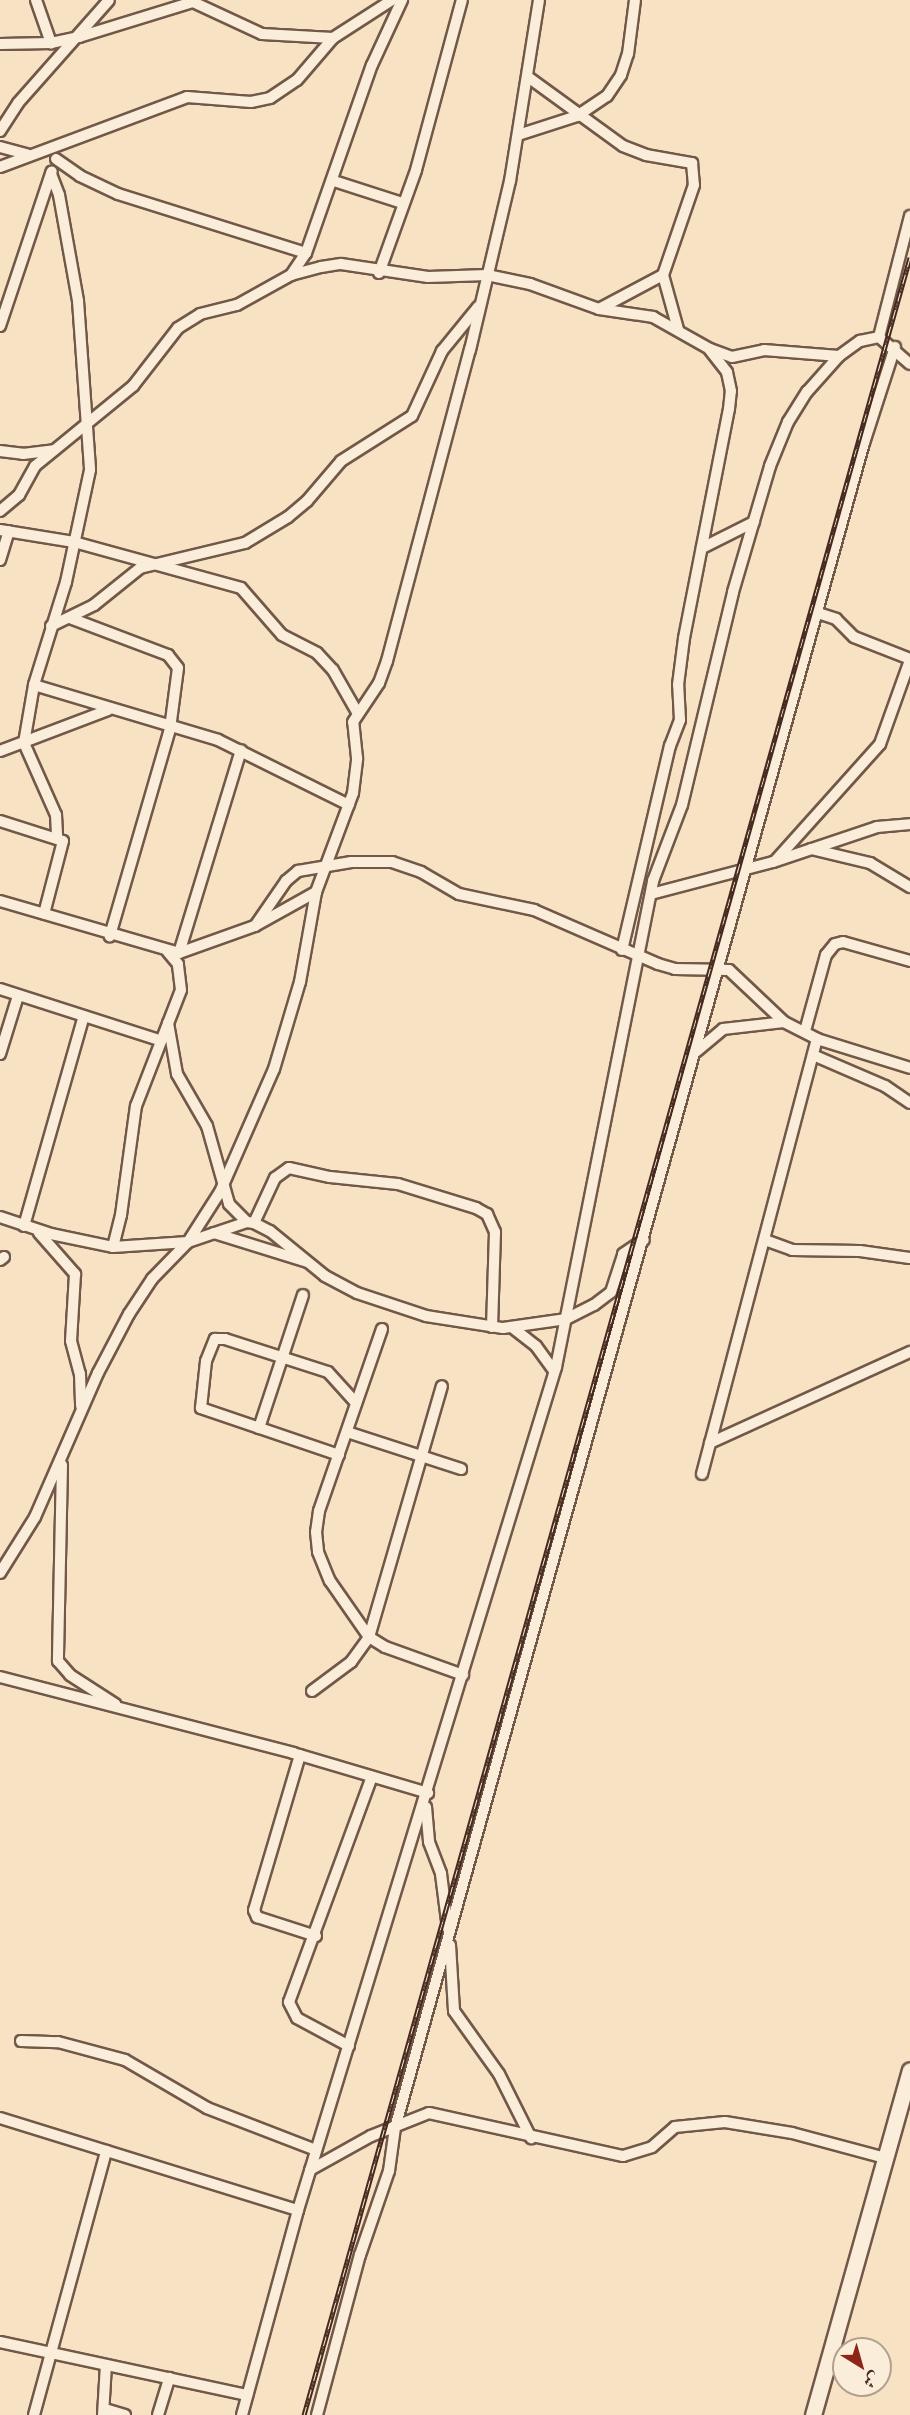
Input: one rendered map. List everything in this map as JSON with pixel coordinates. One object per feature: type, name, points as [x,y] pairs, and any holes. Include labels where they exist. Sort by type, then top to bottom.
[{"type":"main road","points":[[813,2415],[910,2070]]},
{"type":"street","points":[[36,0],[51,43]]},
{"type":"street","points":[[0,132],[18,103],[79,37],[109,0]]},
{"type":"street","points":[[291,275],[306,253],[334,182],[372,64],[402,0]]},
{"type":"street","points":[[380,273],[402,203],[416,170],[462,0]]},
{"type":"street","points":[[1,1570],[35,1517],[62,1460],[81,1412],[140,1295],[188,1242],[223,1187],[283,1042],[300,982],[316,891],[349,805],[357,767],[353,722],[357,711],[375,690],[387,661],[480,305],[518,135],[539,0]]},
{"type":"street","points":[[518,135],[577,116],[607,96],[621,75],[628,54],[635,0]]},
{"type":"street","points":[[0,44],[51,43],[79,37],[193,2],[262,33],[333,38]]},
{"type":"street","points":[[0,167],[27,154],[61,145],[187,97],[251,102],[270,98],[297,80],[333,38],[388,2]]},
{"type":"street","points":[[528,77],[577,116],[623,146],[646,155],[692,164],[694,185],[663,275],[678,329]]},
{"type":"street","points":[[0,326],[61,145]]},
{"type":"street","points":[[0,147],[27,154]]},
{"type":"street","points":[[56,159],[80,176],[118,194],[306,253]]},
{"type":"street","points":[[51,174],[59,195],[78,301],[90,470],[66,582],[34,685],[24,743],[56,816],[57,837]]},
{"type":"street","points":[[334,182],[402,203]]},
{"type":"street","points":[[879,337],[910,216]]},
{"type":"street","points":[[0,511],[19,495],[35,466],[88,426],[133,386],[178,328],[200,314],[260,295],[291,275],[341,264],[380,273],[487,275],[530,284],[599,309],[653,317],[710,349],[732,357],[764,350],[839,356]]},
{"type":"street","points":[[599,309],[663,275]]},
{"type":"street","points":[[51,626],[107,597],[130,574],[150,564],[245,543],[308,501],[341,461],[412,416],[442,351],[480,305]]},
{"type":"street","points":[[242,2415],[298,2210],[427,1796],[554,1371],[656,871],[682,805],[754,522],[788,422],[839,356],[860,341],[879,337],[895,347],[910,364]]},
{"type":"street","points":[[317,2415],[360,2255],[389,2171],[395,2128],[697,1052],[864,443],[895,347]]},
{"type":"street","points":[[622,950],[670,746],[680,720],[679,672],[731,391],[727,372],[710,349]]},
{"type":"street","points":[[0,451],[23,454],[57,450]]},
{"type":"street","points":[[702,548],[754,522]]},
{"type":"street","points":[[0,560],[5,531],[74,542],[248,593],[282,635],[317,653],[333,670],[357,711]]},
{"type":"street","points":[[773,862],[876,750],[888,730],[910,660],[854,637],[836,619],[818,613]]},
{"type":"street","points":[[70,618],[175,659],[177,681],[170,729],[110,936]]},
{"type":"street","points":[[34,685],[241,750],[349,805]]},
{"type":"street","points":[[0,751],[108,710]]},
{"type":"street","points":[[113,1247],[121,1215],[132,1122],[159,1040],[168,1023],[182,981],[173,952],[241,750]]},
{"type":"street","points":[[0,821],[57,837],[64,844],[44,914]]},
{"type":"street","points":[[651,894],[773,862],[876,827],[910,824]]},
{"type":"street","points":[[811,849],[870,863],[910,886]]},
{"type":"street","points":[[255,926],[293,873],[325,866],[369,862],[400,864],[445,889],[534,910],[637,957],[675,969],[719,969],[733,972],[784,1022],[817,1039],[910,1068]]},
{"type":"street","points":[[0,901],[110,936],[173,952],[255,926],[316,891]]},
{"type":"street","points":[[805,1031],[826,956],[836,944],[843,942],[910,961]]},
{"type":"street","points":[[0,989],[159,1040]]},
{"type":"street","points":[[0,1054],[18,996]]},
{"type":"street","points":[[29,1228],[84,1016]]},
{"type":"street","points":[[697,1052],[723,1029],[784,1022]]},
{"type":"street","points":[[168,1023],[173,1062],[207,1126],[223,1187],[233,1210],[251,1223],[270,1231],[308,1263],[357,1293],[406,1311],[492,1327],[513,1328],[566,1319],[611,1292],[622,1254],[644,1240]]},
{"type":"street","points":[[702,1474],[817,1039]]},
{"type":"street","points":[[813,1055],[885,1086],[910,1103]]},
{"type":"street","points":[[0,1216],[29,1228],[113,1247],[188,1242],[212,1232],[251,1223],[275,1178],[289,1168],[330,1177],[398,1184],[482,1210],[495,1232],[492,1327]]},
{"type":"street","points":[[29,1228],[51,1242],[75,1274],[71,1341],[80,1374],[81,1412]]},
{"type":"street","points":[[212,1232],[308,1263]]},
{"type":"street","points":[[765,1240],[792,1250],[860,1251],[910,1258]]},
{"type":"street","points":[[258,1428],[303,1295]]},
{"type":"street","points":[[513,1328],[536,1346],[554,1371]]},
{"type":"street","points":[[382,1329],[320,1511],[316,1540],[330,1581],[369,1637],[386,1647],[463,1675]]},
{"type":"street","points":[[339,1455],[201,1408],[206,1361],[215,1339],[282,1355],[328,1372],[356,1403]]},
{"type":"street","points":[[710,1443],[910,1352]]},
{"type":"street","points":[[312,1691],[351,1662],[369,1637],[442,1386]]},
{"type":"street","points":[[347,1432],[461,1469]]},
{"type":"street","points":[[62,1460],[58,1661],[70,1676],[123,1709]]},
{"type":"street","points":[[0,1677],[300,1755],[427,1796]]},
{"type":"street","points":[[300,1755],[254,1910],[257,1917],[316,1936]]},
{"type":"street","points":[[349,2046],[297,2018],[290,2010],[291,1996],[316,1936],[372,1777]]},
{"type":"street","points":[[427,1796],[429,1842],[441,1874],[449,1934],[454,2011],[499,2074],[531,2138]]},
{"type":"street","points":[[21,2042],[58,2042],[118,2058],[207,2108],[316,2150]]},
{"type":"street","points":[[310,2170],[358,2143],[395,2128],[419,2115],[444,2113],[531,2138],[623,2156],[651,2147],[675,2127],[725,2122],[792,2133],[885,2158]]},
{"type":"street","points":[[0,2118],[298,2210]]},
{"type":"street","points":[[34,2415],[106,2151]]},
{"type":"street","points":[[0,2342],[247,2395]]},
{"type":"street","points":[[106,2365],[104,2412],[125,2415]]},
{"type":"street","points":[[158,2415],[169,2378]]},
{"type":"railway","points":[[304,2415],[910,258]]}]
